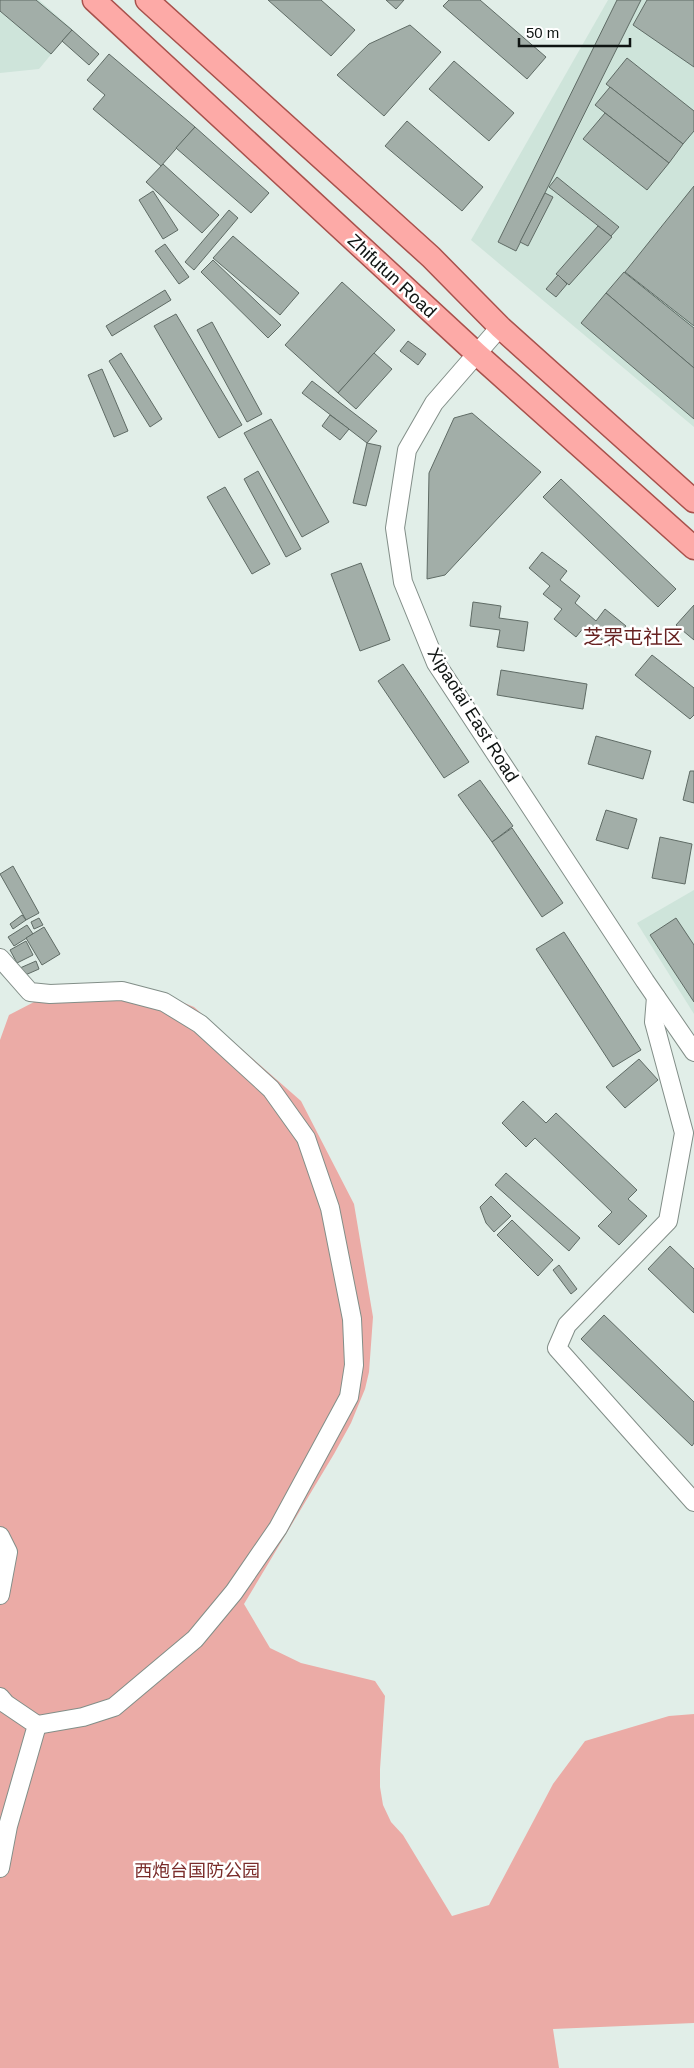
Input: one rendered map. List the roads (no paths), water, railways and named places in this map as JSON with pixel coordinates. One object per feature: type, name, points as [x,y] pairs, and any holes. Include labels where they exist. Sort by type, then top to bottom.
[{"type":"main road","name":"Zhifutun Road","points":[[94,0],[476,353],[694,548]]},
{"type":"main road","points":[[147,0],[431,257],[500,327],[694,501]]},
{"type":"street","name":"Xipaotai East Road","points":[[500,327],[434,403],[407,450],[395,528],[404,582],[436,663],[694,1052]]},
{"type":"street","points":[[0,958],[30,992],[50,994],[122,991],[164,1002],[200,1024],[271,1089],[306,1138],[330,1208],[352,1328],[354,1365],[349,1397],[278,1528],[234,1592],[195,1639],[114,1707],[83,1717],[37,1725],[6,1704],[0,1697]]},
{"type":"street","points":[[656,997],[654,1022],[684,1133],[668,1220],[567,1325],[557,1348],[694,1502]]},
{"type":"street","points":[[0,1536],[8,1552],[0,1594]]},
{"type":"street","points":[[0,1868],[8,1826],[37,1725]]},
{"type":"district","name":"芝罘屯社区","points":[[633,637]]},
{"type":"park label","name":"西炮台国防公园","points":[[197,1871]]}]
